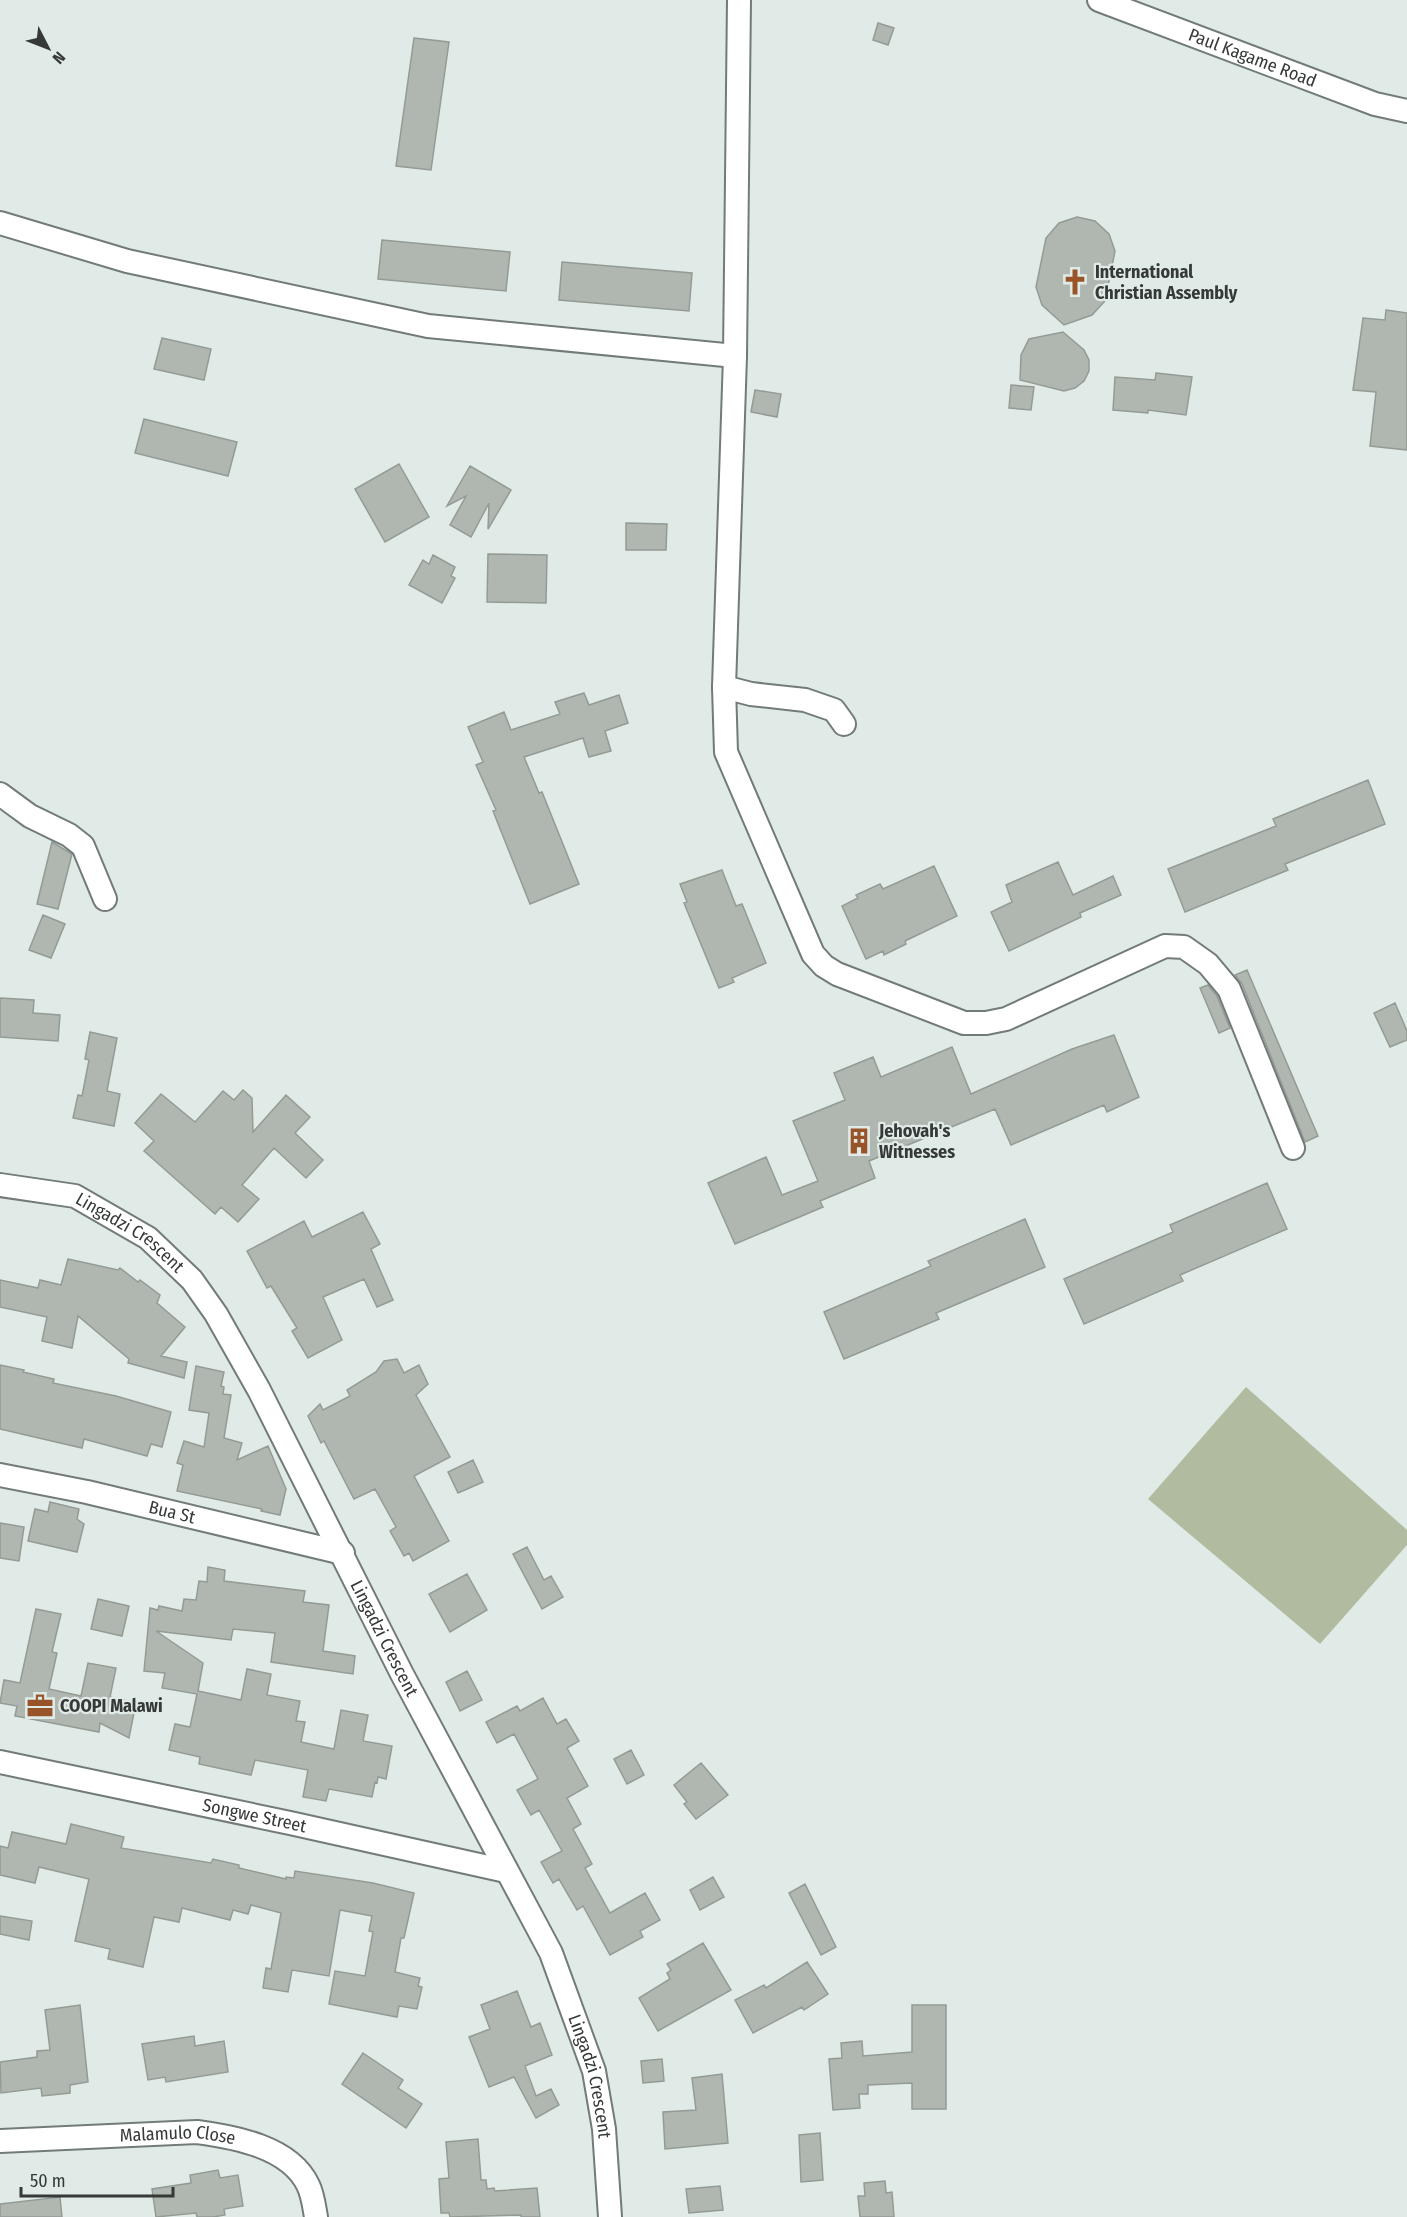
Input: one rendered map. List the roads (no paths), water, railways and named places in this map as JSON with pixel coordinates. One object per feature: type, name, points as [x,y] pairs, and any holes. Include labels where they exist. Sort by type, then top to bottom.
[{"type":"street","points":[[739,0],[735,356],[724,687],[726,752],[813,954],[824,966],[837,974],[964,1023],[986,1023],[1006,1019],[1165,946],[1184,947],[1208,964],[1229,989],[1293,1148]]},
{"type":"street","name":"Paul Kagame Road","points":[[1099,0],[1375,104],[1407,111]]},
{"type":"street","points":[[0,224],[127,261],[428,327],[735,356]]},
{"type":"street","points":[[724,687],[751,694],[806,700],[834,710],[844,724]]},
{"type":"street","points":[[0,794],[30,816],[69,835],[82,846],[105,899]]},
{"type":"street","name":"Lingadzi Crescent","points":[[0,1185],[75,1196],[148,1238],[192,1280],[216,1314],[260,1390],[402,1674],[551,1953],[594,2070],[603,2129],[610,2217]]},
{"type":"street","name":"Bua St","points":[[0,1475],[87,1492],[343,1553]]},
{"type":"street","name":"Songwe Street","points":[[0,1762],[290,1822],[506,1871]]},
{"type":"street","name":"Malamulo Close","points":[[0,2141],[198,2132],[228,2136],[255,2144],[285,2159],[298,2170],[308,2184],[316,2217]]},
{"type":"place","name":"International Christian Assembly","points":[[1075,282]]},
{"type":"place","name":"Jehovah's Witnesses","points":[[859,1141]]},
{"type":"place","name":"COOPI Malawi","points":[[40,1706]]}]
